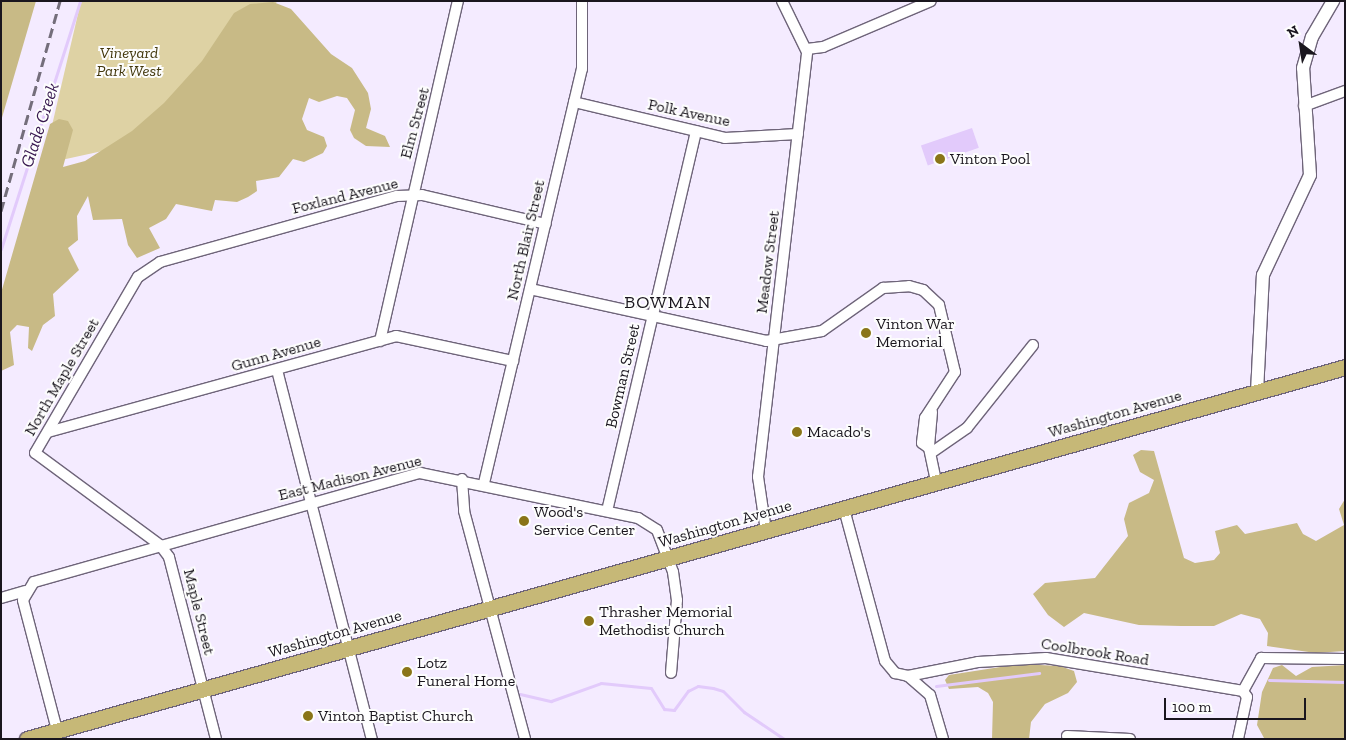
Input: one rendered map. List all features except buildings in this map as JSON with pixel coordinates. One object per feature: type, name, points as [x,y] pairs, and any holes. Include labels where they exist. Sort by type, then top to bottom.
[{"type":"main road","name":"Washington Avenue","points":[[27,739],[1345,367]]},
{"type":"street","name":"Elm Street","points":[[380,341],[412,194],[458,1]]},
{"type":"street","name":"North Blair Street","points":[[484,484],[574,102],[583,53],[582,1]]},
{"type":"street","points":[[782,1],[807,49],[823,47],[916,4],[931,1]]},
{"type":"street","points":[[1257,392],[1263,276],[1310,174],[1304,106],[1306,52],[1333,1]]},
{"type":"street","name":"Meadow Street","points":[[766,531],[757,489],[807,49]]},
{"type":"street","points":[[1304,106],[1345,91]]},
{"type":"street","name":"Polk Avenue","points":[[574,102],[732,138],[798,134]]},
{"type":"street","name":"Bowman Street","points":[[607,512],[696,131]]},
{"type":"street","name":"Foxland Avenue","points":[[153,264],[412,194],[546,224]]},
{"type":"street","name":"North Maple Street","points":[[153,264],[138,277],[35,453],[160,545]]},
{"type":"street","points":[[530,288],[761,340],[822,331],[883,288],[909,286],[923,290],[939,305],[955,372],[932,412],[930,450],[936,482]]},
{"type":"street","name":"Gunn Avenue","points":[[48,432],[380,341],[410,336],[513,361]]},
{"type":"street","points":[[930,450],[967,428],[1033,345]]},
{"type":"street","points":[[278,370],[347,648],[372,739]]},
{"type":"street","name":"East Madison Avenue","points":[[1,598],[25,591],[34,582],[311,502],[417,474],[462,479],[638,518],[657,530],[667,559],[677,600],[670,672]]},
{"type":"street","points":[[462,479],[464,511],[525,739]]},
{"type":"street","points":[[844,508],[861,578],[885,660],[895,673],[908,676],[930,695],[943,739]]},
{"type":"street","name":"Maple Street","points":[[160,545],[176,576],[216,739]]},
{"type":"street","points":[[25,591],[23,600],[57,730]]},
{"type":"street","points":[[1238,739],[1247,697],[1243,691],[1257,662],[1267,656],[1345,659]]},
{"type":"street","name":"Coolbrook Road","points":[[908,676],[978,662],[1046,658],[1243,691]]},
{"type":"street","points":[[1067,736],[1130,739]]},
{"type":"green space","name":"Vineyard Park West","points":[[81,1],[278,1],[130,145],[43,164]]},
{"type":"shaded area","points":[[1,1],[36,1],[1,121]]},
{"type":"shaded area","points":[[273,2],[291,9],[331,54],[352,68],[368,93],[371,109],[366,128],[385,136],[390,147],[366,146],[354,138],[350,130],[355,110],[347,98],[337,96],[319,102],[309,98],[302,119],[307,130],[324,137],[327,146],[323,153],[304,162],[293,159],[279,177],[256,181],[257,191],[248,197],[237,202],[215,200],[212,211],[176,204],[166,219],[149,228],[160,248],[137,258],[128,245],[122,219],[93,220],[88,196],[77,216],[78,240],[68,248],[79,270],[53,294],[55,316],[43,325],[32,351],[28,348],[29,327],[17,325],[10,332],[14,365],[1,371],[1,293],[50,124],[59,119],[68,121],[73,130],[63,167],[85,161],[132,131],[164,103],[202,61],[234,13],[250,4]]},
{"type":"shaded area","name":"Vinton Pool","points":[[972,128],[979,148],[928,165],[921,146]]},
{"type":"shaded area","points":[[1141,450],[1154,451],[1184,558],[1195,563],[1214,560],[1220,553],[1215,531],[1237,525],[1245,534],[1297,523],[1303,534],[1316,541],[1344,525],[1339,509],[1345,499],[1345,651],[1316,653],[1267,646],[1268,633],[1260,619],[1241,614],[1214,626],[1181,626],[1139,625],[1084,613],[1064,627],[1048,615],[1033,594],[1045,583],[1095,578],[1128,536],[1124,519],[1129,503],[1149,493],[1154,480],[1140,472],[1133,455]]},
{"type":"shaded area","points":[[1019,664],[1060,666],[1074,671],[1077,682],[1068,693],[1045,704],[1031,722],[1029,739],[992,739],[993,702],[988,693],[978,687],[949,689],[945,680],[949,675]]},
{"type":"shaded area","points":[[1282,665],[1296,676],[1312,667],[1345,665],[1345,739],[1264,738],[1257,725],[1262,692],[1273,668]]},
{"type":"waterway","name":"Glade Creek","points":[[1,249],[80,1]]},
{"type":"waterway","points":[[936,686],[1039,673]]},
{"type":"waterway","points":[[1269,680],[1345,682]]},
{"type":"waterway","points":[[520,694],[551,701],[601,683],[651,688],[664,709],[674,710],[688,691],[698,686],[713,688],[723,691],[744,712],[784,739]]},
{"type":"railway","points":[[1,211],[60,1]]},
{"type":"place","name":"Vinton Pool","points":[[940,159]]},
{"type":"place","name":"Vinton War Memorial","points":[[866,333]]},
{"type":"place","name":"Macado's","points":[[797,432]]},
{"type":"place","name":"Wood's Service Center","points":[[524,521]]},
{"type":"place","name":"Thrasher Memorial Methodist Church","points":[[589,621]]},
{"type":"place","name":"Lotz Funeral Home","points":[[407,672]]},
{"type":"place","name":"Vinton Baptist Church","points":[[308,716]]},
{"type":"district","name":"BOWMAN","points":[[668,302]]}]
